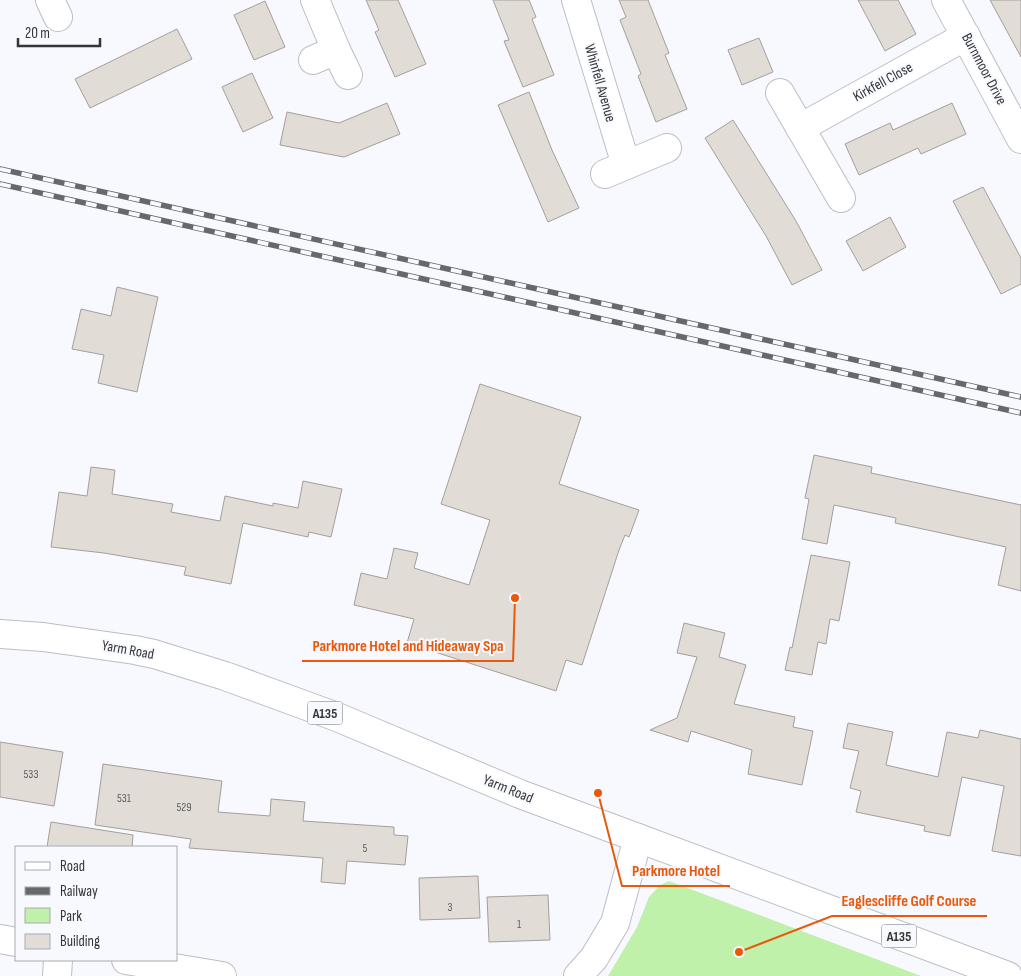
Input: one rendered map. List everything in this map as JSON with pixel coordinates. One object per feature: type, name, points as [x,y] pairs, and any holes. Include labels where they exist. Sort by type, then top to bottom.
[{"type":"street","points":[[315,0],[324,55],[348,75]]},
{"type":"street","name":"Whinfell Avenue","points":[[576,0],[616,169],[667,148]]},
{"type":"street","name":"Burnmoor Drive","points":[[946,0],[1021,139]]},
{"type":"street","name":"Kirkfell Close","points":[[800,128],[966,36]]},
{"type":"street","points":[[780,93],[841,198]]},
{"type":"street","name":"Yarm Road","points":[[0,634],[43,637],[135,650],[225,676],[337,717],[520,794],[1008,976]]},
{"type":"street","points":[[578,976],[594,958],[615,923],[638,838]]},
{"type":"street","points":[[0,939],[15,942]]},
{"type":"street","points":[[57,976],[58,961]]},
{"type":"street","points":[[132,961],[222,976]]},
{"type":"green space","points":[[669,881],[921,976],[608,976],[637,927],[649,897],[660,885]]},
{"type":"building","points":[[366,0],[398,0],[426,64],[395,77],[375,32],[379,30]]},
{"type":"building","points":[[493,0],[529,0],[536,17],[532,19],[554,75],[523,87],[504,41],[509,40]]},
{"type":"building","points":[[619,0],[648,0],[669,53],[665,55],[687,109],[656,122],[638,76],[641,74],[620,20],[626,17]]},
{"type":"building","points":[[858,0],[898,0],[916,34],[885,51]]},
{"type":"building","points":[[990,0],[1021,0],[1021,57]]},
{"type":"building","points":[[265,1],[285,47],[254,60],[234,15]]},
{"type":"building","points":[[177,29],[192,59],[90,108],[75,79]]},
{"type":"building","points":[[759,38],[773,72],[742,85],[728,50]]},
{"type":"building","points":[[252,73],[273,118],[243,132],[222,87]]},
{"type":"building","points":[[529,92],[552,150],[579,208],[548,222],[498,105]]},
{"type":"building","points":[[387,103],[400,134],[344,157],[280,145],[287,112],[339,123]]},
{"type":"building","points":[[952,103],[966,134],[921,154],[918,148],[859,175],[845,144],[890,123],[893,130]]},
{"type":"building","points":[[733,120],[796,221],[822,270],[792,285],[766,236],[705,138]]},
{"type":"building","points":[[983,187],[1021,258],[1021,284],[1001,294],[953,201]]},
{"type":"building","points":[[890,217],[906,247],[863,271],[846,241]]},
{"type":"building","points":[[117,287],[158,297],[137,392],[98,383],[104,355],[72,349],[81,309],[111,316]]},
{"type":"building","points":[[480,384],[581,417],[559,484],[639,510],[629,537],[625,535],[619,550],[582,665],[566,660],[556,691],[407,643],[414,619],[354,605],[361,573],[387,579],[394,548],[418,553],[414,568],[469,585],[490,520],[441,504]]},
{"type":"building","points":[[814,455],[872,467],[871,473],[1021,505],[1021,591],[998,585],[1006,547],[895,523],[896,518],[834,505],[827,544],[802,539],[809,499],[805,498]]},
{"type":"building","points":[[91,467],[115,470],[112,494],[173,504],[171,512],[220,521],[225,496],[273,506],[273,503],[298,508],[303,481],[342,489],[331,537],[309,532],[308,537],[243,523],[231,584],[184,575],[186,567],[104,553],[51,547],[59,492],[87,496]]},
{"type":"building","points":[[811,555],[850,562],[839,621],[830,619],[826,644],[818,642],[812,675],[785,670],[790,647],[792,648]]},
{"type":"building","points":[[684,623],[725,633],[719,657],[746,665],[734,704],[795,717],[793,727],[813,731],[802,785],[748,774],[752,750],[691,731],[688,742],[650,730],[677,718],[697,657],[677,653]]},
{"type":"building","points":[[848,723],[893,732],[886,765],[938,777],[947,732],[978,738],[980,730],[1021,739],[1021,856],[992,851],[1004,786],[962,777],[950,836],[924,831],[925,826],[856,812],[861,791],[850,788],[859,751],[843,748]]},
{"type":"building","points":[[0,742],[63,752],[54,806],[0,797]]},
{"type":"building","points":[[103,764],[222,781],[218,812],[270,816],[271,799],[305,802],[303,821],[394,827],[394,835],[408,836],[405,865],[347,861],[345,884],[321,882],[323,858],[189,848],[191,839],[95,825]]},
{"type":"building","points":[[51,822],[133,835],[132,846],[47,846]]},
{"type":"building","points":[[478,876],[480,918],[420,920],[419,878]]},
{"type":"building","points":[[548,895],[550,940],[489,942],[487,897]]},
{"type":"railway","points":[[0,169],[1021,397]]},
{"type":"railway","points":[[0,184],[1021,413]]},
{"type":"place","name":"Parkmore Hotel and Hideaway Spa","points":[[515,598]]},
{"type":"place","name":"Parkmore Hotel","points":[[598,793]]},
{"type":"place","name":"Eaglescliffe Golf Course","points":[[739,952]]}]
